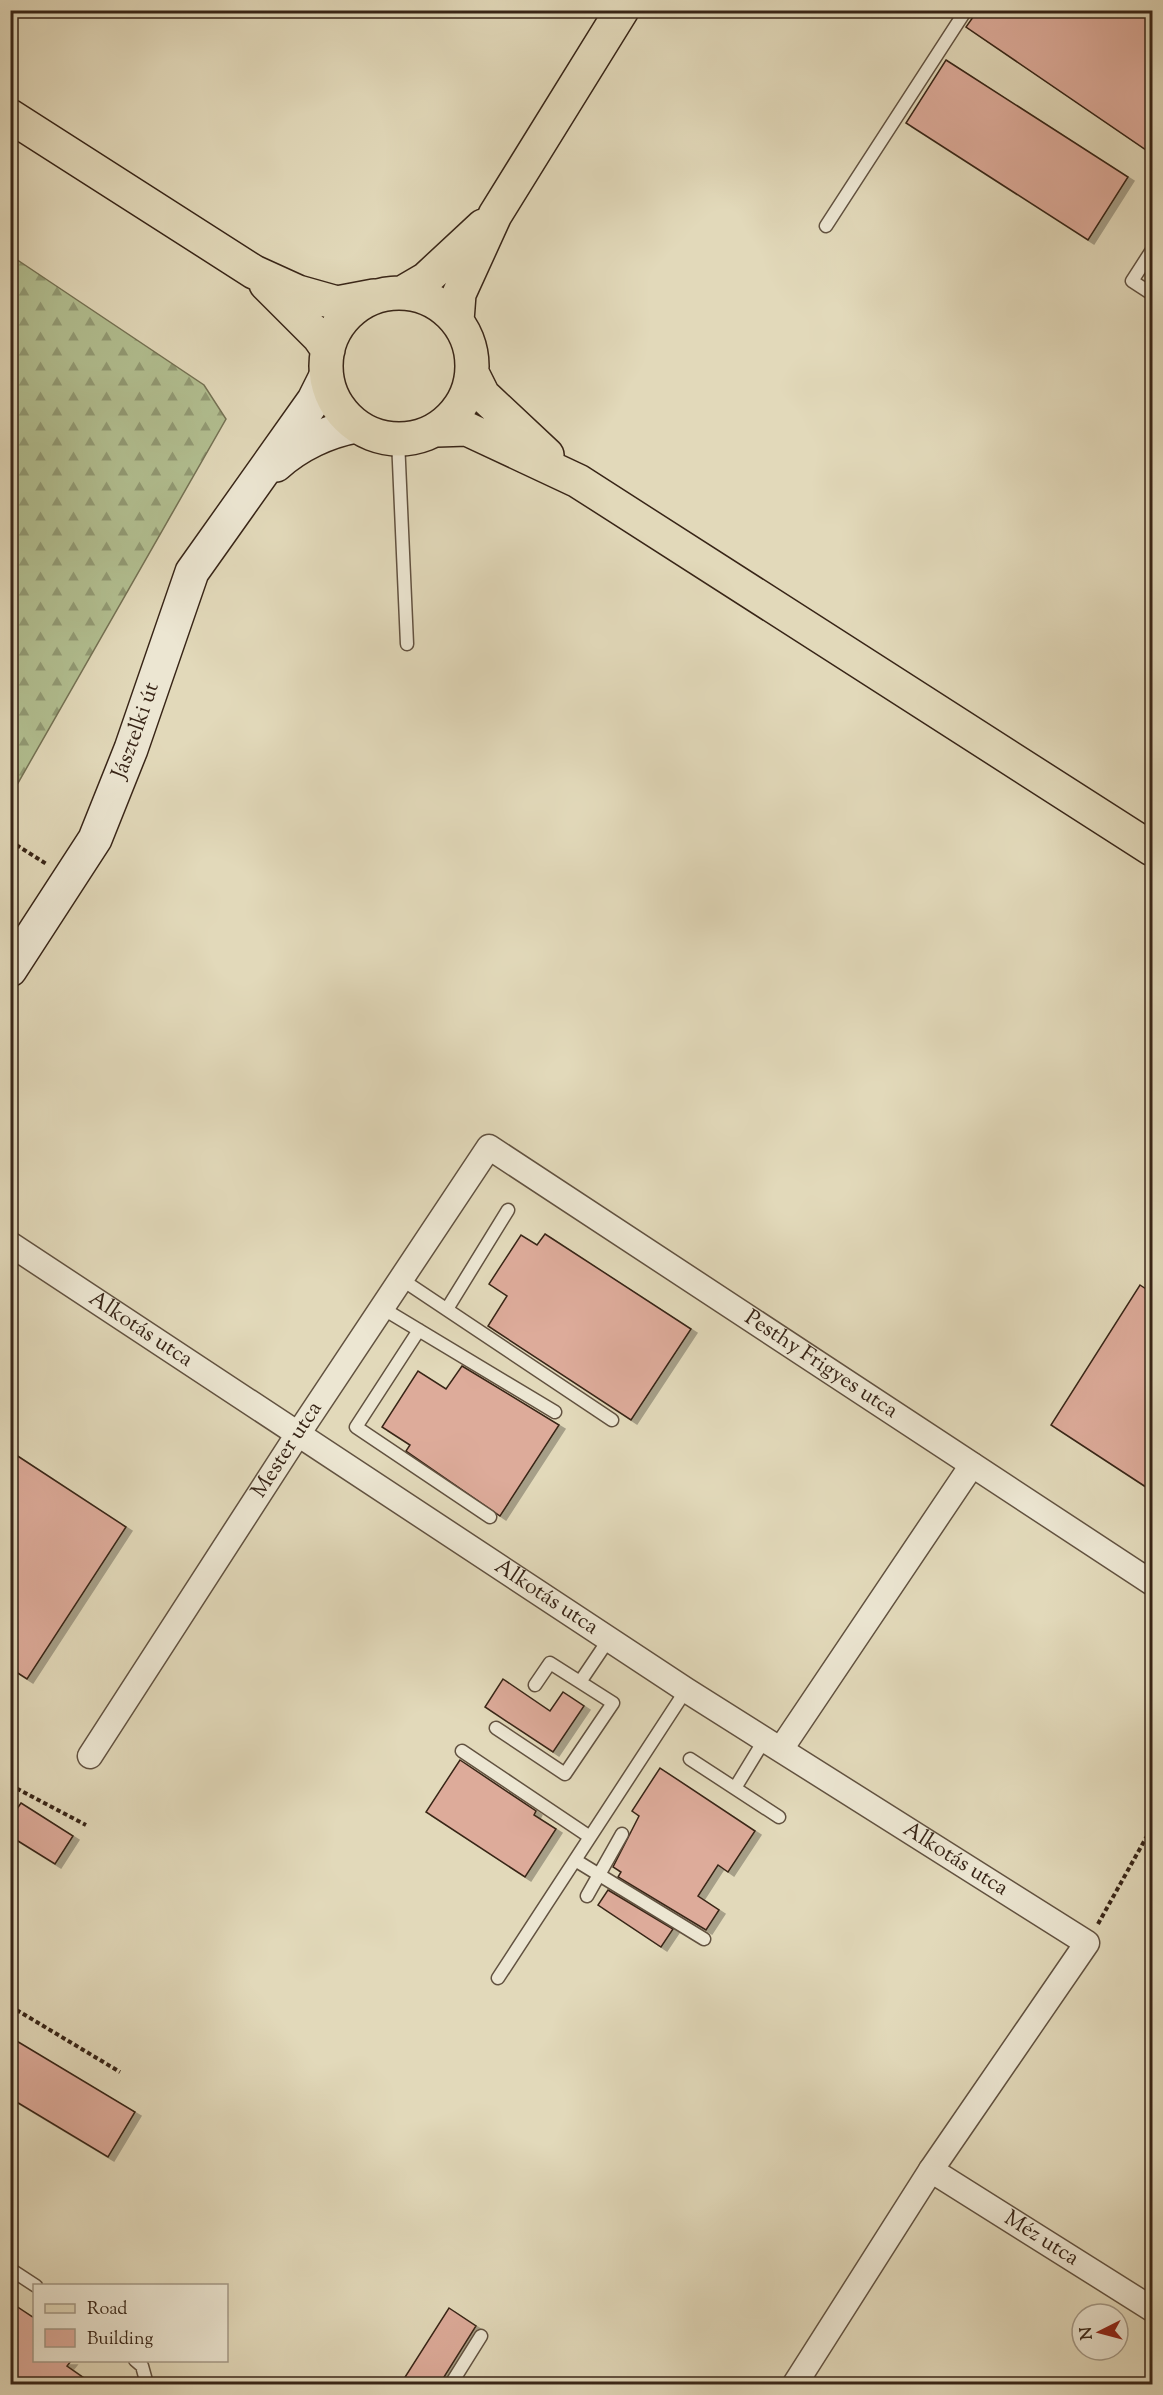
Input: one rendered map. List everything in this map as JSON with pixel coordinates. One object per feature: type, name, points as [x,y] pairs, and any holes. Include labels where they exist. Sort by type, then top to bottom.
[{"type":"main road","points":[[457,321],[459,294],[495,215],[622,10]]},
{"type":"main road","points":[[10,116],[254,272],[298,292],[337,303],[390,294],[422,297],[442,306],[457,321],[467,337],[472,373],[483,395],[524,435],[578,481]]},
{"type":"main road","points":[[327,363],[334,332],[346,316],[361,304],[426,279],[495,215]]},
{"type":"main road","points":[[254,272],[319,337],[327,363],[332,396],[342,412],[356,426],[376,436],[398,440],[418,438],[437,430],[454,415],[467,395],[472,373]]},
{"type":"main road","points":[[437,430],[467,429],[578,481],[1152,849]]},
{"type":"street","name":"Jásztelki út","points":[[10,970],[95,838],[131,749],[192,572],[314,400],[327,363]]},
{"type":"street","name":"Jásztelki út","points":[[250,488],[289,453],[338,429],[356,426]]},
{"type":"street","name":"Mester utca","points":[[90,1756],[298,1434],[489,1147]]},
{"type":"street","name":"Pesthy Frigyes utca","points":[[489,1147],[1152,1582]]},
{"type":"street","name":"Alkotás utca","points":[[10,1244],[686,1690],[1087,1943]]},
{"type":"street","points":[[773,1744],[972,1465]]},
{"type":"street","points":[[795,2385],[931,2170],[1087,1943]]},
{"type":"street","name":"Méz utca","points":[[931,2170],[1152,2309]]},
{"type":"lane","points":[[826,226],[966,10]]},
{"type":"lane","points":[[1152,250],[1132,281],[1152,294]]},
{"type":"lane","points":[[398,440],[407,644]]},
{"type":"lane","points":[[447,1310],[508,1210]]},
{"type":"lane","points":[[401,1279],[612,1420]]},
{"type":"lane","points":[[382,1308],[555,1412]]},
{"type":"lane","points":[[419,1330],[356,1427],[489,1517]]},
{"type":"lane","points":[[580,1682],[609,1639]]},
{"type":"lane","points":[[496,1728],[565,1774],[613,1702],[550,1663],[535,1685]]},
{"type":"lane","points":[[498,1978],[686,1690]]},
{"type":"lane","points":[[735,1788],[773,1744]]},
{"type":"lane","points":[[462,1751],[590,1837]]},
{"type":"lane","points":[[690,1759],[779,1816]]},
{"type":"lane","points":[[587,1896],[622,1834]]},
{"type":"lane","points":[[575,1860],[704,1939]]},
{"type":"lane","points":[[10,2269],[33,2284]]},
{"type":"lane","points":[[451,2385],[481,2336]]},
{"type":"lane","points":[[136,2362],[142,2366],[147,2385]]},
{"type":"path","points":[[10,841],[69,878]]},
{"type":"path","points":[[10,1785],[86,1825]]},
{"type":"path","points":[[1087,1943],[1152,1827]]},
{"type":"path","points":[[10,2006],[120,2072]]},
{"type":"green space","points":[[10,255],[204,385],[226,419],[18,783],[10,780]]},
{"type":"building","points":[[978,10],[1152,10],[1152,154],[966,27]]},
{"type":"building","points":[[946,60],[1128,177],[1088,240],[906,123]]},
{"type":"building","points":[[545,1234],[691,1329],[631,1420],[488,1326],[507,1296],[489,1284],[521,1235],[537,1245]]},
{"type":"building","points":[[1140,1285],[1152,1293],[1152,1491],[1051,1425]]},
{"type":"building","points":[[462,1366],[559,1425],[500,1516],[406,1451],[410,1445],[382,1427],[418,1371],[446,1389]]},
{"type":"building","points":[[10,1451],[126,1527],[27,1679],[10,1668]]},
{"type":"building","points":[[503,1679],[550,1711],[563,1692],[584,1706],[553,1752],[485,1707]]},
{"type":"building","points":[[460,1760],[536,1811],[534,1815],[556,1829],[525,1877],[426,1812]]},
{"type":"building","points":[[660,1768],[755,1831],[728,1872],[718,1865],[698,1896],[719,1910],[706,1930],[618,1877],[621,1872],[613,1867],[639,1816],[632,1811]]},
{"type":"building","points":[[21,1803],[73,1836],[55,1864],[10,1836],[10,1819]]},
{"type":"building","points":[[608,1890],[673,1929],[661,1947],[598,1905]]},
{"type":"building","points":[[10,2037],[135,2112],[108,2157],[10,2098]]},
{"type":"building","points":[[10,2302],[33,2317],[33,2362],[70,2362],[67,2366],[94,2385],[10,2385]]},
{"type":"building","points":[[449,2308],[476,2326],[439,2385],[400,2385]]}]
